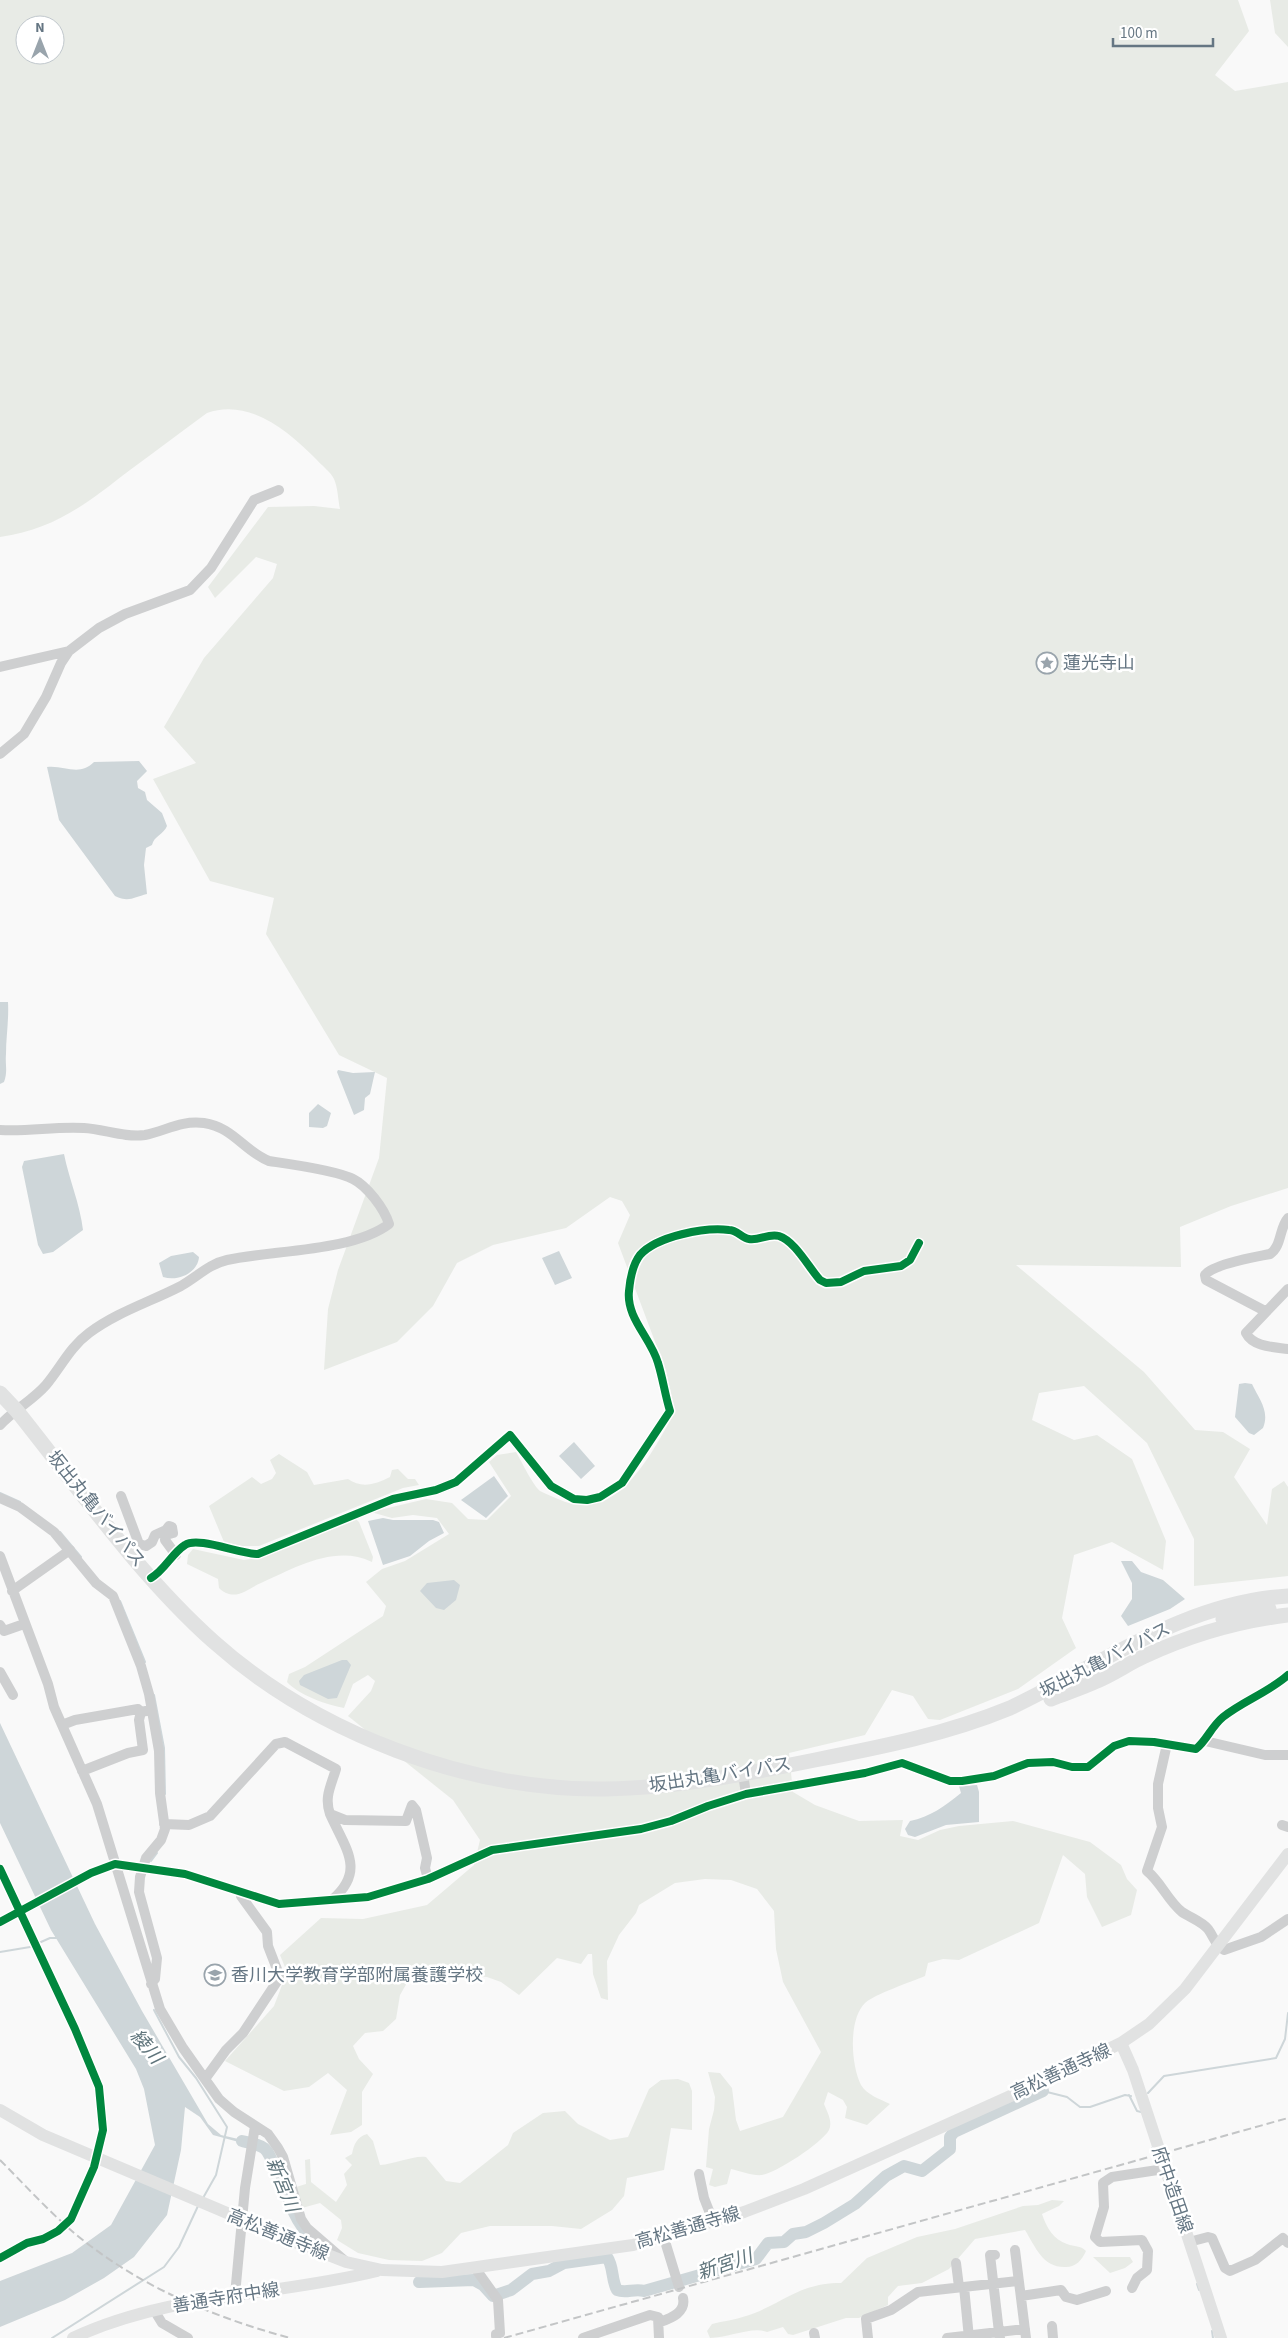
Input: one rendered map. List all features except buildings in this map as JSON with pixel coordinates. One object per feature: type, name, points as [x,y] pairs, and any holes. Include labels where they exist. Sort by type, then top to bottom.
[{"type":"highway","name":"坂出丸亀バイパス","points":[[0,1393],[6,1415],[123,1560],[178,1621],[240,1673],[303,1706]]},
{"type":"highway","name":"坂出丸亀バイパス","points":[[6,1415],[151,1578],[215,1644],[244,1666],[362,1746],[437,1774],[519,1792],[603,1798],[664,1795],[744,1784],[920,1747],[987,1726],[1051,1699],[1139,1651],[1176,1634],[1216,1620],[1288,1606]]},
{"type":"highway","points":[[1062,1683],[1107,1650],[1165,1620],[1189,1610],[1244,1594],[1288,1587]]},
{"type":"highway","name":"坂出丸亀バイパス","points":[[744,1784],[951,1729],[1002,1712],[1062,1683],[1134,1643],[1172,1625],[1247,1602],[1288,1596]]},
{"type":"highway","points":[[1051,1699],[1098,1681],[1144,1656],[1180,1642],[1227,1626],[1288,1615]]},
{"type":"main road","name":"高松善通寺線","points":[[0,2110],[43,2135],[99,2160],[346,2262],[382,2270],[442,2272],[614,2248],[664,2238],[804,2189],[1036,2085],[1120,2044],[1167,2007],[1185,1989],[1288,1854]]},
{"type":"main road","name":"府中造田線","points":[[1120,2044],[1133,2070],[1221,2338]]},
{"type":"main road","points":[[346,2262],[349,2273],[346,2278]]},
{"type":"main road","name":"善通寺府中線","points":[[73,2338],[98,2326],[154,2310],[346,2278],[382,2270]]},
{"type":"street","points":[[0,754],[24,734],[46,697],[61,663],[69,651],[99,628],[125,614],[190,590],[211,568],[254,500],[279,490]]},
{"type":"street","points":[[0,667],[69,651]]},
{"type":"street","points":[[0,1130],[85,1128],[128,1136],[146,1135],[182,1123],[204,1123],[232,1134],[258,1157],[350,1178],[377,1203],[389,1224],[379,1231],[346,1241],[213,1264],[190,1280],[122,1313],[88,1334],[71,1348],[47,1384],[6,1415]]},
{"type":"street","points":[[1265,1311],[1206,1280],[1205,1275],[1214,1269],[1275,1251],[1283,1223],[1288,1218]]},
{"type":"street","points":[[151,1578],[165,1568],[184,1545],[191,1542],[203,1542],[246,1554],[258,1554],[393,1499],[436,1490],[456,1482],[510,1435],[540,1474],[561,1493],[574,1499],[587,1500],[600,1497],[622,1483],[670,1411],[661,1384],[658,1363],[628,1304],[628,1292],[634,1267],[639,1257],[646,1250],[687,1232],[699,1230],[728,1229],[748,1240],[778,1236],[785,1239],[820,1280],[833,1283],[841,1282],[864,1270],[901,1266],[910,1260],[919,1244]]},
{"type":"street","points":[[1288,1289],[1249,1327],[1246,1333],[1248,1339],[1260,1344],[1288,1349]]},
{"type":"street","points":[[1276,1301],[1288,1298]]},
{"type":"street","points":[[121,1496],[139,1544],[146,1546],[152,1542],[155,1535],[166,1530],[169,1526],[172,1527],[173,1533],[166,1535],[165,1540],[176,1555]]},
{"type":"street","points":[[0,1498],[20,1508],[54,1532],[96,1583],[113,1596],[141,1666],[152,1710],[159,1751],[160,1793],[167,1824],[161,1840],[146,1858],[142,1867],[139,1892],[157,1958],[155,1979],[151,1984]]},
{"type":"street","points":[[12,1592],[70,1550]]},
{"type":"street","points":[[0,1556],[62,1725],[97,1804],[160,2009],[219,2099],[234,2112],[268,2134],[284,2157],[301,2219],[307,2228],[346,2262]]},
{"type":"street","points":[[0,1625],[4,1631],[24,1624]]},
{"type":"street","points":[[0,1672],[12,1695]]},
{"type":"street","points":[[0,1922],[91,1873],[115,1864],[185,1874],[279,1904],[368,1897],[428,1878],[492,1850],[641,1829],[671,1821],[708,1806],[744,1784],[865,1773],[902,1763],[950,1781],[994,1776],[1028,1763],[1053,1762],[1072,1767],[1088,1767],[1114,1746],[1123,1742],[1167,1744],[1196,1749],[1205,1741],[1209,1731],[1223,1717],[1288,1675]]},
{"type":"street","points":[[62,1725],[75,1720],[138,1709],[141,1712],[152,1710]]},
{"type":"street","points":[[82,1771],[128,1753],[143,1750],[139,1720],[141,1712]]},
{"type":"street","points":[[1205,1741],[1265,1755],[1288,1755]]},
{"type":"street","points":[[167,1824],[189,1825],[210,1816],[276,1744],[284,1742],[336,1769],[327,1793],[326,1803],[352,1867],[346,1887],[333,1899]]},
{"type":"street","points":[[1167,1744],[1158,1784],[1158,1808],[1162,1827],[1147,1871],[1183,1912],[1201,1922],[1218,1947],[1224,1950],[1261,1937],[1288,1918]]},
{"type":"street","points":[[330,1814],[345,1820],[406,1821],[412,1805],[416,1810],[427,1858],[425,1868],[428,1878]]},
{"type":"street","points":[[0,1870],[24,1909],[99,2087],[103,2130],[99,2160],[71,2219],[51,2235],[27,2243],[0,2258]]},
{"type":"street","points":[[205,2079],[226,2050],[243,2034],[280,1977],[268,1946],[267,1932],[241,1896],[242,1892]]},
{"type":"street","points":[[235,2295],[245,2188],[255,2126]]},
{"type":"street","points":[[1132,2288],[1137,2278],[1147,2270],[1148,2251],[1142,2240],[1100,2242],[1095,2237],[1104,2207],[1103,2183],[1112,2177],[1164,2169]]},
{"type":"street","points":[[700,2174],[704,2198],[713,2221]]},
{"type":"street","points":[[1189,2242],[1208,2237],[1212,2238],[1225,2268],[1230,2271],[1263,2255],[1283,2238],[1288,2243]]},
{"type":"street","points":[[664,2238],[678,2283]]},
{"type":"street","points":[[948,2338],[1026,2334],[1015,2250]]},
{"type":"street","points":[[995,2255],[990,2255],[1000,2335]]},
{"type":"street","points":[[956,2263],[969,2337]]},
{"type":"street","points":[[475,2268],[495,2295],[500,2333],[496,2334],[496,2336]]},
{"type":"street","points":[[868,2338],[866,2319],[891,2310],[918,2292],[1018,2281]]},
{"type":"street","points":[[1021,2296],[1061,2290],[1066,2297],[1076,2300],[1106,2291]]},
{"type":"street","points":[[660,2322],[682,2310],[684,2306],[682,2298]]},
{"type":"street","points":[[154,2310],[162,2323],[188,2338]]},
{"type":"street","points":[[583,2338],[638,2317],[650,2315],[658,2317],[660,2322],[660,2338]]},
{"type":"street","points":[[1052,2326],[1053,2338]]},
{"type":"shaded area","points":[[0,0],[1238,0],[1249,31],[1215,75],[1235,91],[1288,82],[1288,1188],[1231,1206],[1180,1227],[1181,1267],[1016,1265],[1144,1372],[1195,1430],[1223,1432],[1250,1449],[1234,1477],[1267,1525],[1272,1489],[1284,1481],[1288,1487],[1288,1576],[1194,1586],[1194,1539],[1147,1443],[1084,1386],[1039,1393],[1032,1420],[1074,1440],[1097,1435],[1132,1459],[1166,1541],[1163,1570],[1112,1542],[1074,1555],[1062,1618],[1076,1648],[1018,1689],[940,1720],[928,1719],[913,1696],[892,1690],[865,1735],[789,1753],[793,1792],[815,1805],[859,1821],[903,1820],[900,1836],[918,1840],[940,1830],[959,1826],[1013,1821],[1090,1842],[1121,1865],[1127,1879],[1137,1890],[1131,1915],[1102,1927],[1087,1897],[1085,1874],[1063,1855],[1039,1923],[959,1960],[943,1959],[928,1963],[925,1976],[885,1992],[865,2003],[856,2020],[854,2031],[853,2055],[855,2066],[861,2085],[874,2096],[890,2104],[867,2125],[845,2118],[847,2107],[843,2100],[828,2092],[824,2104],[830,2120],[830,2127],[825,2136],[818,2142],[788,2163],[769,2173],[755,2175],[731,2169],[727,2184],[715,2187],[709,2185],[713,2169],[706,2167],[709,2129],[715,2097],[708,2072],[720,2073],[732,2088],[736,2120],[740,2131],[783,2117],[821,2052],[783,1982],[776,1949],[774,1911],[757,1889],[731,1880],[705,1879],[675,1883],[639,1905],[636,1913],[619,1935],[607,1961],[608,2000],[601,1998],[593,1974],[592,1954],[588,1954],[581,1964],[557,1958],[519,1995],[501,1982],[487,1977],[426,1972],[408,1981],[400,1995],[396,2019],[383,2031],[365,2033],[353,2046],[359,2059],[373,2074],[362,2092],[362,2125],[351,2132],[330,2135],[347,2090],[328,2073],[309,2087],[284,2091],[225,2061],[274,2006],[287,1972],[280,1955],[321,1918],[363,1919],[427,1905],[474,1865],[480,1840],[453,1800],[348,1716],[371,1691],[375,1681],[368,1675],[353,1684],[344,1708],[314,1699],[292,1687],[287,1682],[289,1674],[305,1667],[383,1616],[386,1606],[366,1582],[382,1569],[405,1561],[449,1534],[437,1518],[413,1515],[392,1518],[371,1512],[426,1499],[452,1503],[468,1519],[487,1520],[511,1496],[489,1462],[497,1455],[516,1452],[530,1478],[540,1491],[579,1505],[598,1503],[615,1494],[630,1481],[655,1447],[675,1412],[666,1371],[618,1243],[630,1215],[622,1201],[610,1197],[566,1228],[493,1245],[457,1263],[433,1306],[397,1342],[324,1370],[328,1309],[338,1270],[379,1158],[387,1078],[339,1055],[266,934],[274,898],[210,881],[153,779],[196,763],[164,727],[204,658],[273,578],[277,564],[256,557],[215,598],[208,587],[268,507],[314,506],[340,509],[336,486],[331,474],[305,448],[267,420],[238,410],[207,413],[85,504],[54,521],[20,533],[0,537]]},
{"type":"shaded area","points":[[1270,0],[1288,0],[1288,47],[1275,33]]},
{"type":"shaded area","points":[[279,1454],[307,1472],[314,1485],[348,1479],[364,1485],[380,1482],[390,1477],[392,1470],[398,1469],[408,1479],[415,1479],[419,1485],[403,1488],[259,1546],[241,1546],[224,1542],[209,1506],[252,1477],[261,1484],[272,1479],[276,1473],[270,1460]]},
{"type":"shaded area","points":[[356,1519],[359,1522],[373,1557],[372,1562],[358,1557],[344,1556],[315,1560],[242,1593],[233,1595],[219,1588],[218,1579],[187,1564],[188,1555],[193,1549],[244,1560],[264,1557]]},
{"type":"shaded area","points":[[678,2079],[689,2083],[692,2091],[692,2130],[671,2128],[664,2170],[627,2178],[624,2196],[612,2210],[581,2229],[552,2226],[490,2226],[461,2233],[442,2253],[422,2261],[389,2260],[358,2253],[337,2240],[342,2228],[341,2220],[320,2203],[302,2208],[296,2187],[306,2184],[305,2160],[310,2159],[311,2182],[336,2202],[347,2185],[344,2174],[352,2165],[345,2158],[352,2154],[358,2139],[364,2135],[367,2134],[373,2141],[380,2165],[416,2157],[426,2157],[446,2181],[460,2183],[508,2145],[513,2133],[543,2113],[565,2111],[578,2124],[610,2140],[628,2137],[649,2089],[661,2080]]},
{"type":"shaded area","points":[[1052,2200],[1064,2201],[1059,2206],[1042,2214],[1048,2228],[1062,2242],[1086,2251],[1081,2260],[1073,2266],[1066,2267],[1051,2264],[1041,2256],[1025,2230],[975,2239],[949,2269],[922,2283],[898,2286],[888,2297],[888,2305],[859,2318],[846,2318],[793,2335],[788,2334],[783,2327],[767,2332],[755,2330],[710,2338],[707,2331],[712,2324],[746,2316],[813,2286],[841,2283],[867,2258],[917,2237],[955,2229],[1023,2206],[1038,2205]]},
{"type":"shaded area","points":[[1093,2257],[1130,2257],[1133,2262],[1125,2268],[1110,2273]]},
{"type":"water","points":[[139,761],[147,771],[137,781],[138,788],[145,792],[147,800],[162,813],[167,826],[152,845],[146,848],[144,865],[147,894],[124,899],[115,896],[59,820],[47,767],[77,770],[83,769],[94,762]]},
{"type":"water","points":[[0,1002],[8,1002],[8,1009],[6,1075],[4,1082],[0,1084]]},
{"type":"water","points":[[338,1070],[353,1073],[375,1072],[370,1094],[365,1098],[364,1110],[354,1115],[337,1072]]},
{"type":"water","points":[[318,1104],[331,1113],[327,1126],[323,1128],[309,1127],[309,1113]]},
{"type":"water","points":[[64,1154],[83,1230],[53,1252],[43,1254],[38,1245],[22,1167],[24,1161]]},
{"type":"water","points":[[559,1251],[572,1278],[555,1285],[542,1258]]},
{"type":"water","points":[[193,1252],[199,1257],[198,1262],[191,1271],[181,1277],[163,1277],[159,1263],[171,1256]]},
{"type":"water","points":[[1239,1384],[1252,1384],[1265,1416],[1263,1428],[1254,1435],[1249,1433],[1235,1417]]},
{"type":"water","points":[[574,1442],[595,1466],[581,1479],[559,1456]]},
{"type":"water","points":[[494,1476],[508,1496],[486,1518],[461,1500]]},
{"type":"water","points":[[383,1518],[393,1520],[433,1520],[439,1522],[444,1533],[429,1541],[410,1556],[383,1565],[368,1521]]},
{"type":"water","points":[[1121,1561],[1132,1561],[1141,1572],[1163,1580],[1185,1599],[1170,1609],[1128,1626],[1121,1616],[1132,1599],[1132,1583]]},
{"type":"water","points":[[454,1580],[460,1585],[456,1600],[444,1610],[436,1608],[420,1591],[427,1583]]},
{"type":"water","points":[[342,1660],[347,1660],[351,1665],[337,1698],[328,1699],[300,1685],[299,1681],[304,1675]]},
{"type":"water","name":"綾川","points":[[0,1723],[95,1924],[142,2011],[208,2124],[221,2135],[247,2141],[246,2144],[213,2135],[200,2117],[185,2107],[181,2150],[167,2215],[134,2257],[104,2278],[65,2300],[0,2327],[0,2281],[72,2253],[111,2225],[155,2145],[144,2089],[136,2069],[51,1930],[0,1823]]},
{"type":"water","points":[[977,1785],[979,1792],[979,1822],[946,1825],[915,1837],[908,1835],[905,1829],[910,1821],[931,1814],[949,1802],[961,1793],[959,1786]]},
{"type":"waterway","points":[[0,1493],[20,1502]]},
{"type":"waterway","points":[[60,1532],[81,1557]]},
{"type":"waterway","points":[[120,1601],[145,1662]]},
{"type":"waterway","points":[[154,1695],[164,1748],[165,1794]]},
{"type":"waterway","points":[[151,1861],[157,1853]]},
{"type":"waterway","points":[[41,1942],[50,1938],[58,1938]]},
{"type":"waterway","points":[[0,1952],[30,1947]]},
{"type":"waterway","name":"綾川","points":[[154,2010],[179,2057],[196,2078],[227,2127],[216,2175],[203,2198]]},
{"type":"waterway","points":[[1148,2093],[1164,2076],[1276,2058],[1285,2039],[1288,2013]]},
{"type":"waterway","points":[[1043,2091],[1067,2097],[1080,2107],[1090,2107],[1125,2095],[1131,2096]]},
{"type":"waterway","name":"新宮川","points":[[419,2282],[474,2280],[483,2285],[493,2296],[511,2290],[532,2274],[549,2271],[564,2263],[607,2257],[611,2265],[617,2290],[644,2291],[756,2259],[768,2243],[784,2242],[793,2234],[806,2232],[824,2223],[855,2204],[886,2176],[904,2166],[922,2171],[950,2149],[950,2137],[954,2132],[1043,2091]]},
{"type":"waterway","points":[[1129,2095],[1137,2111],[1141,2112]]},
{"type":"waterway","name":"新宮川","points":[[242,2141],[256,2144],[267,2151],[275,2169],[279,2168],[288,2197],[299,2222],[312,2238]]},
{"type":"waterway","points":[[1152,2148],[1158,2167]]},
{"type":"waterway","points":[[52,2338],[164,2267],[179,2247],[198,2206]]},
{"type":"waterway","points":[[1197,2284],[1199,2290]]},
{"type":"waterway","points":[[1212,2331],[1213,2338]]},
{"type":"railway","points":[[504,2338],[1288,2118]]},
{"type":"railway","points":[[0,2160],[79,2237],[127,2271],[206,2310],[261,2330],[290,2338]]},
{"type":"cycle path","points":[[151,1578],[160,1571],[180,1548],[191,1543],[209,1544],[258,1554],[393,1499],[436,1490],[456,1482],[510,1435],[551,1486],[574,1499],[587,1500],[600,1497],[622,1483],[670,1411],[655,1354],[635,1319],[629,1301],[629,1287],[634,1267],[640,1255],[648,1248],[682,1234],[707,1230],[732,1230],[746,1238],[753,1239],[775,1235],[791,1243],[820,1280],[826,1283],[841,1282],[864,1271],[901,1266],[910,1260],[919,1243]]},
{"type":"cycle path","points":[[0,1922],[91,1873],[115,1864],[185,1874],[279,1904],[368,1897],[428,1879],[492,1850],[641,1829],[671,1821],[708,1806],[746,1794],[865,1773],[902,1763],[950,1781],[962,1781],[994,1776],[1028,1763],[1053,1762],[1072,1767],[1088,1767],[1114,1746],[1129,1741],[1154,1742],[1196,1749],[1223,1717],[1288,1675]]},
{"type":"cycle path","points":[[0,1869],[75,2029],[99,2087],[103,2130],[94,2167],[71,2219],[58,2231],[43,2239],[27,2243],[0,2258]]},
{"type":"place","name":"蓮光寺山","points":[[1047,663]]},
{"type":"place","name":"香川大学教育学部附属養護学校","points":[[215,1975]]}]
